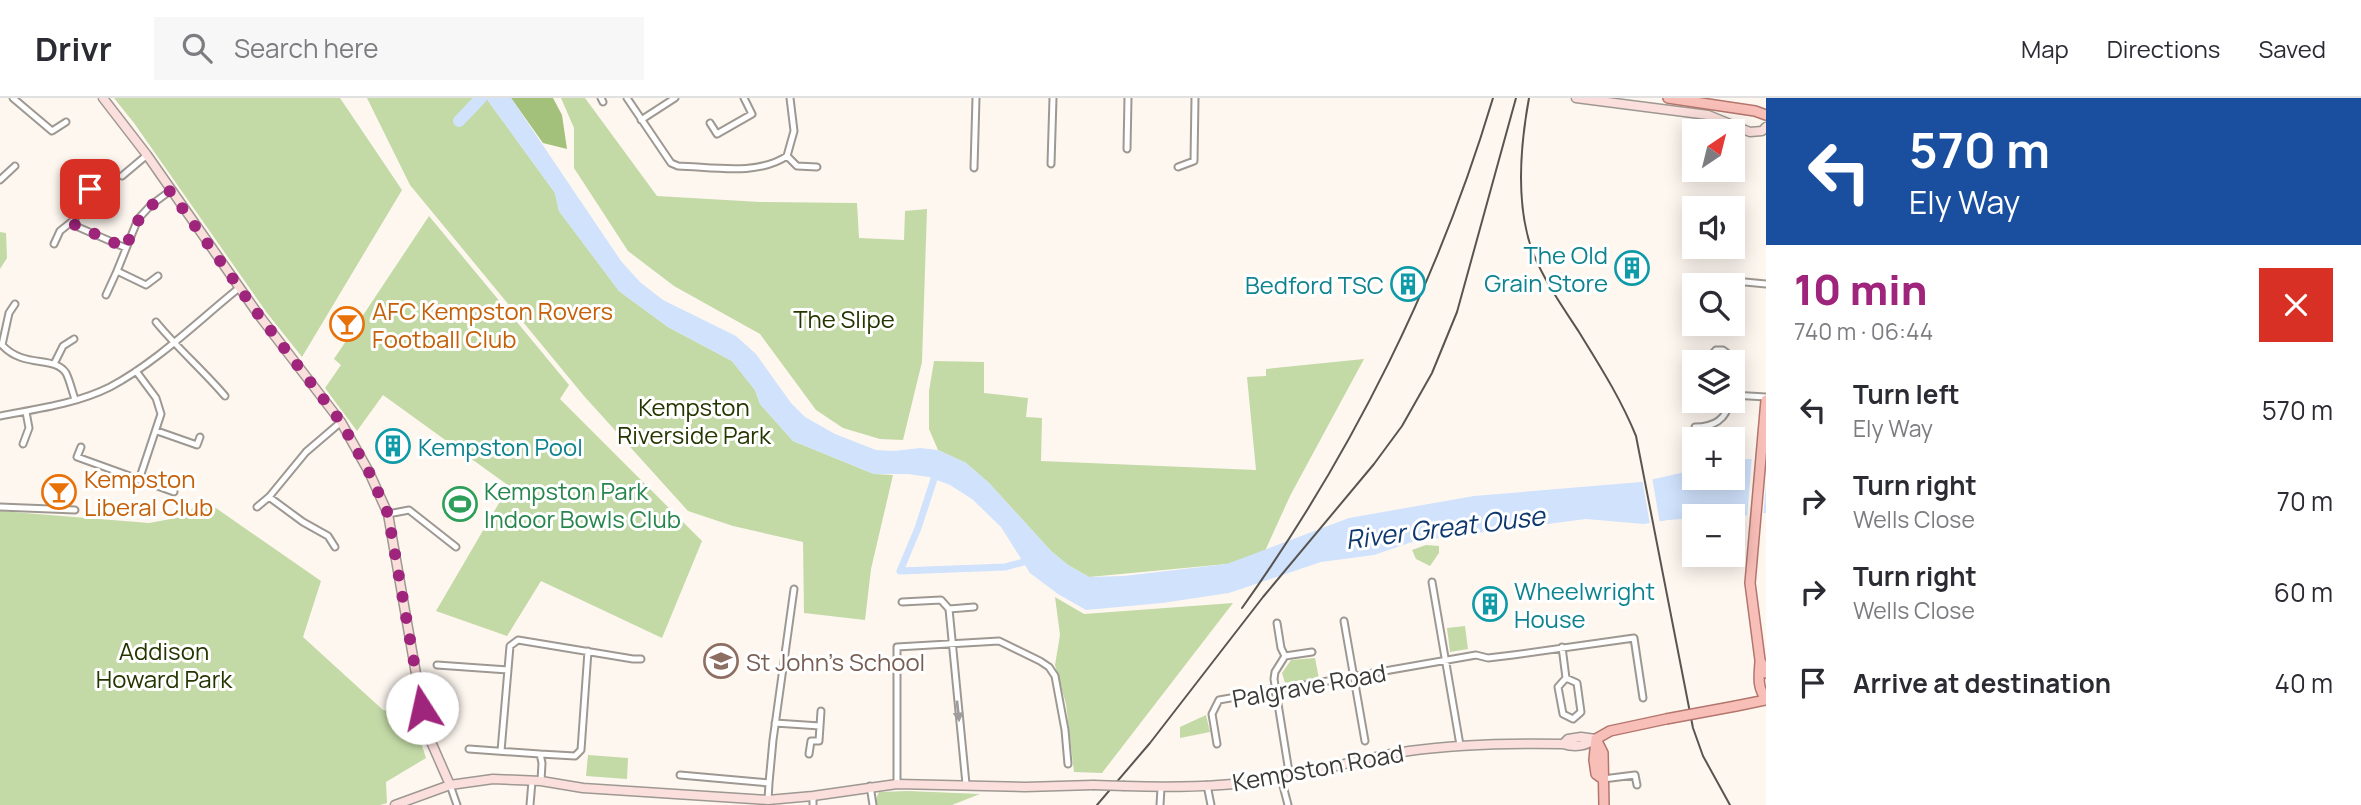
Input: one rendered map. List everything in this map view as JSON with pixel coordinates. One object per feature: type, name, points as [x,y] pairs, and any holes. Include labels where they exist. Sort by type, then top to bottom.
[{"type":"main road","points":[[103,98],[355,444],[388,514],[422,708],[432,744],[450,785]]},
{"type":"main road","points":[[1576,98],[1708,115],[1750,132],[1762,131],[1766,127]]},
{"type":"main road","points":[[1668,98],[1711,101],[1766,115]]},
{"type":"main road","points":[[1604,805],[1603,779],[1596,774],[1594,760],[1596,739],[1610,731],[1766,700],[1758,682],[1760,660],[1751,583],[1766,399]]},
{"type":"main road","points":[[1760,660],[1766,673]]},
{"type":"main road","name":"Kempston Road","points":[[396,805],[450,785],[493,779],[737,802],[813,801],[870,786],[897,783],[990,787],[1093,785],[1161,788],[1281,778],[1406,751],[1460,745],[1563,744],[1573,747],[1587,745],[1596,739]]},
{"type":"street","points":[[13,98],[52,131],[66,122]]},
{"type":"street","points":[[627,98],[665,158],[671,163],[678,166],[733,168],[765,166],[786,156],[794,131],[790,98]]},
{"type":"street","points":[[641,120],[675,98]]},
{"type":"street","points":[[710,123],[717,134],[752,114],[744,98]]},
{"type":"street","points":[[974,168],[976,98]]},
{"type":"street","points":[[1051,164],[1053,98]]},
{"type":"street","points":[[1127,149],[1128,98]]},
{"type":"street","points":[[1178,167],[1194,161],[1195,98]]},
{"type":"street","points":[[122,176],[147,155]]},
{"type":"street","points":[[786,156],[797,166],[817,167]]},
{"type":"street","points":[[0,180],[15,166]]},
{"type":"street","points":[[0,167],[7,174]]},
{"type":"street","points":[[54,244],[60,231],[71,223],[90,189]]},
{"type":"street","points":[[106,295],[138,219],[170,191]]},
{"type":"street","points":[[71,223],[126,248]]},
{"type":"street","points":[[117,271],[146,285],[158,276]]},
{"type":"street","points":[[1745,282],[1766,284]]},
{"type":"street","points":[[0,416],[75,400],[110,387],[136,370],[239,288]]},
{"type":"street","points":[[15,304],[7,312],[1,346],[19,358],[54,364],[65,372],[75,400]]},
{"type":"street","points":[[156,323],[225,396]]},
{"type":"street","points":[[54,364],[69,339]]},
{"type":"street","points":[[136,370],[159,405],[161,414],[139,480]]},
{"type":"street","points":[[1745,397],[1766,399]]},
{"type":"street","points":[[23,444],[29,428],[26,412]]},
{"type":"street","points":[[1707,427],[1718,422],[1724,413]]},
{"type":"street","points":[[257,506],[269,496],[306,452],[341,422]]},
{"type":"street","points":[[157,431],[197,445],[200,437]]},
{"type":"street","points":[[80,447],[77,457],[174,492]]},
{"type":"street","points":[[269,496],[303,523],[328,536],[335,547]]},
{"type":"street","points":[[0,507],[75,510]]},
{"type":"street","points":[[388,514],[409,510],[456,547]]},
{"type":"street","points":[[1432,582],[1460,745]]},
{"type":"street","points":[[768,800],[775,723],[794,589]]},
{"type":"street","points":[[902,602],[941,600],[949,609],[965,784]]},
{"type":"street","points":[[949,609],[974,607]]},
{"type":"street","points":[[1344,621],[1365,741]]},
{"type":"street","points":[[1278,623],[1281,648],[1285,656]]},
{"type":"street","name":"Palgrave Road","points":[[1217,744],[1212,714],[1219,700],[1476,654],[1488,658],[1500,657],[1634,638],[1643,698]]},
{"type":"street","points":[[501,751],[510,646],[518,640],[640,659]]},
{"type":"street","points":[[897,783],[897,647],[999,641],[1049,667],[1055,676],[1068,764]]},
{"type":"street","points":[[1562,647],[1566,678],[1558,687],[1563,714],[1573,719],[1581,712],[1577,683],[1566,678]]},
{"type":"street","points":[[469,749],[575,756],[582,750],[589,651]]},
{"type":"street","points":[[1289,772],[1275,690],[1275,672],[1285,656],[1312,652]]},
{"type":"street","points":[[632,659],[632,668]]},
{"type":"street","points":[[437,665],[508,670]]},
{"type":"street","points":[[809,754],[810,741],[819,741],[821,711]]},
{"type":"street","points":[[775,723],[820,726]]},
{"type":"street","points":[[530,805],[542,763],[540,754]]},
{"type":"street","points":[[680,775],[769,783]]},
{"type":"street","points":[[1603,779],[1635,775],[1637,785]]},
{"type":"street","points":[[1281,778],[1288,805]]},
{"type":"street","points":[[450,785],[457,805]]},
{"type":"street","points":[[1207,785],[1211,805]]},
{"type":"street","points":[[870,786],[873,805]]},
{"type":"street","points":[[1160,805],[1161,788]]},
{"type":"green space","points":[[114,98],[340,98],[402,190],[302,357],[267,313]]},
{"type":"green space","name":"Kempston Riverside Park","points":[[367,98],[486,98],[555,193],[559,211],[619,291],[668,327],[732,361],[755,390],[760,404],[793,441],[874,474],[893,475],[871,569],[865,620],[804,613],[803,542],[733,526],[688,511],[584,396],[410,185]]},
{"type":"green space","points":[[511,98],[553,98],[562,115],[567,149],[543,143]]},
{"type":"green space","name":"The Slipe","points":[[561,98],[585,98],[657,196],[760,202],[857,203],[859,238],[904,240],[905,211],[927,209],[922,362],[903,440],[880,439],[843,428],[816,410],[760,334],[674,286],[628,251],[574,168],[574,128]]},
{"type":"green space","points":[[429,216],[569,385],[560,399],[702,541],[662,638],[541,581],[507,636],[436,611],[509,486],[383,395],[357,431],[325,388],[341,365],[334,359]]},
{"type":"green space","points":[[0,232],[6,233],[7,258],[0,269]]},
{"type":"green space","points":[[1364,359],[1290,496],[1265,551],[1227,564],[1089,577],[1051,551],[989,483],[966,463],[938,450],[929,429],[929,391],[934,361],[984,362],[984,393],[1028,398],[1026,417],[1042,418],[1041,461],[1256,470],[1247,377],[1266,376],[1266,369]]},
{"type":"green space","name":"Addison Howard Park","points":[[200,497],[321,581],[303,637],[383,710],[412,715],[426,758],[386,782],[387,803],[380,805],[0,805],[0,511],[149,523],[187,516]]},
{"type":"green space","points":[[1426,545],[1439,546],[1439,553],[1430,566],[1416,559],[1412,550]]},
{"type":"green space","points":[[1055,597],[1084,614],[1233,603],[1102,773],[1074,772],[1066,704],[1055,665],[1060,635]]},
{"type":"green space","points":[[1465,626],[1468,649],[1450,652],[1447,628]]},
{"type":"green space","points":[[1315,658],[1319,679],[1285,683],[1282,673],[1291,660]]},
{"type":"green space","points":[[1206,715],[1210,732],[1180,738],[1180,727]]},
{"type":"green space","points":[[588,755],[628,758],[627,779],[586,776]]},
{"type":"green space","points":[[879,792],[980,794],[952,805],[877,805],[875,801]]},
{"type":"water","name":"River Great Ouse","points":[[486,98],[511,98],[621,261],[640,282],[663,300],[736,336],[756,354],[791,403],[805,417],[835,434],[876,450],[938,450],[966,463],[989,483],[1051,551],[1089,577],[1124,576],[1227,564],[1349,518],[1474,496],[1641,482],[1682,473],[1682,490],[1745,490],[1745,459],[1766,458],[1766,513],[1745,516],[1745,504],[1682,504],[1682,519],[1644,524],[1586,519],[1415,541],[1374,555],[1321,562],[1229,593],[1086,610],[1030,573],[1001,527],[972,499],[950,485],[929,477],[874,474],[793,441],[760,404],[755,390],[732,361],[668,327],[619,291],[559,211],[555,193]]},
{"type":"pier","points":[[1752,455],[1766,455],[1766,484],[1763,517],[1747,519]]},
{"type":"pier","points":[[1652,477],[1660,524],[1650,525],[1642,478]]},
{"type":"waterway","points":[[459,121],[481,98]]},
{"type":"waterway","points":[[936,473],[900,571],[1005,567],[1031,560]]},
{"type":"railway","points":[[1242,608],[1320,489],[1356,427],[1388,363],[1446,232],[1493,98]]},
{"type":"railway","points":[[1097,805],[1150,743],[1263,597],[1374,464],[1402,426],[1432,373],[1457,312],[1516,98]]},
{"type":"railway","points":[[1529,98],[1521,176],[1527,235],[1543,274],[1610,383],[1636,436],[1693,728],[1703,756],[1730,805]]},
{"type":"place","name":"The Old Grain Store","points":[[1632,268]]},
{"type":"place","name":"Bedford TSC","points":[[1408,284]]},
{"type":"place","name":"AFC Kempston Rovers Football Club","points":[[347,324]]},
{"type":"place","name":"Kempston Pool","points":[[393,446]]},
{"type":"place","name":"Kempston Liberal Club","points":[[59,492]]},
{"type":"place","name":"Kempston Park Indoor Bowls Club","points":[[460,504]]},
{"type":"place","name":"Wheelwright House","points":[[1490,604]]},
{"type":"place","name":"St John's School","points":[[721,661]]},
{"type":"route","points":[[90,189],[71,223],[126,248],[138,219],[170,191],[258,314],[341,422],[355,444],[388,514],[422,708]]}]
